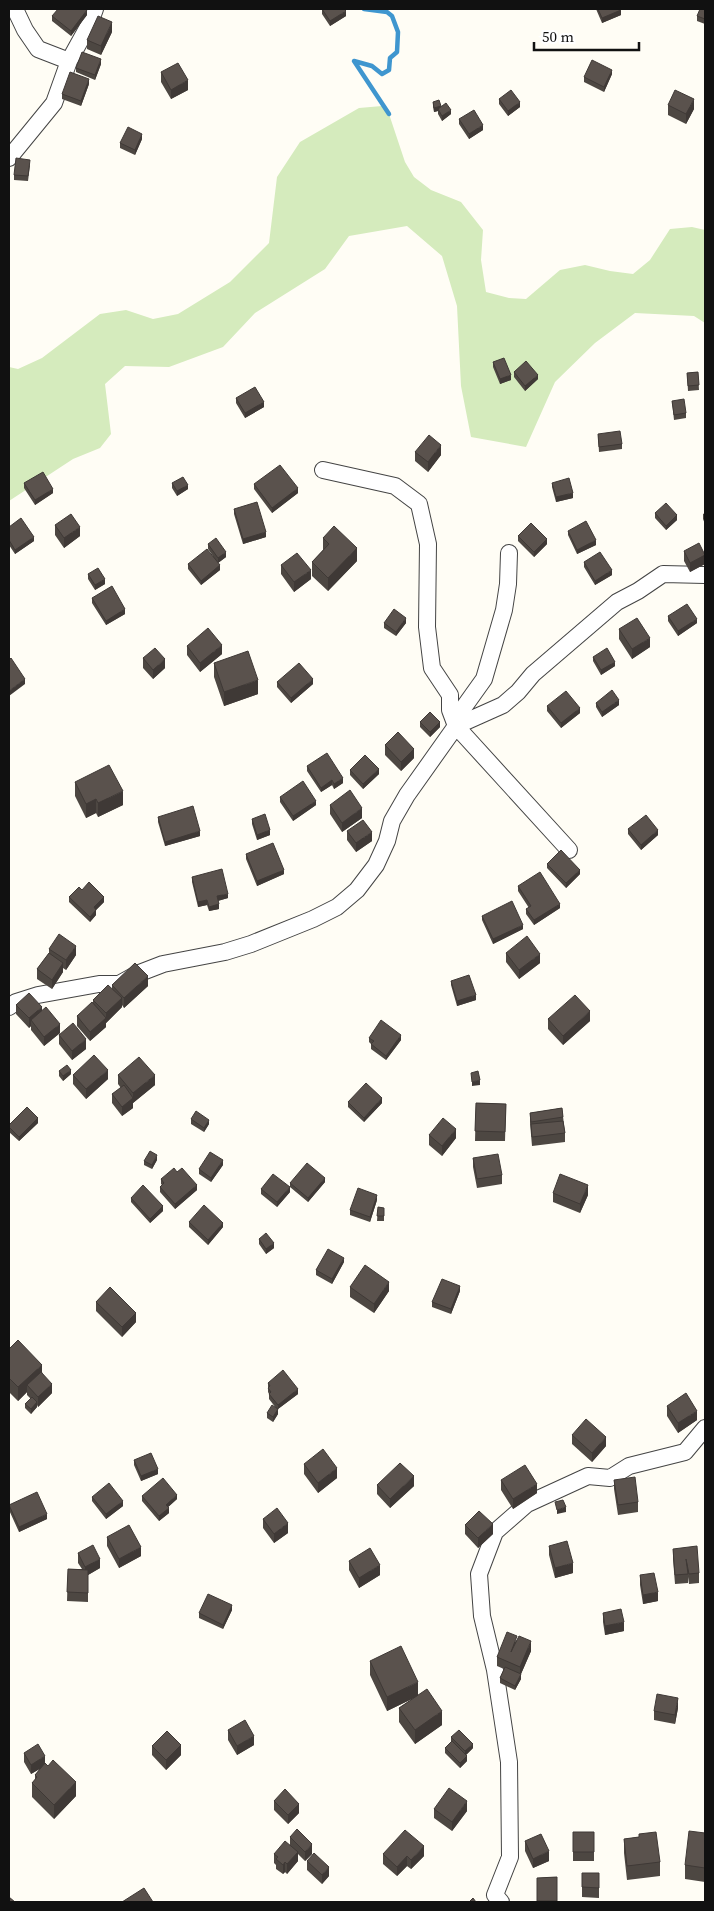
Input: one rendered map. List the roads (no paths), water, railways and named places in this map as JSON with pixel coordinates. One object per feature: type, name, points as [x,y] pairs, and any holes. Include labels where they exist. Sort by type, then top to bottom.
[{"type":"street","points":[[15,9],[25,30],[38,49],[69,61]]},
{"type":"street","points":[[9,158],[54,102],[69,61],[95,9]]},
{"type":"street","points":[[322,470],[396,486],[419,504],[428,544],[427,627],[432,668],[450,695],[450,710],[455,723],[569,850]]},
{"type":"street","points":[[9,1007],[16,1002],[38,995],[99,984],[119,984],[137,974],[163,964],[225,952],[251,944],[337,907],[357,890],[376,865],[387,841],[392,820],[407,795],[484,680],[504,610],[508,584],[509,553]]},
{"type":"street","points":[[455,723],[503,704],[518,692],[533,674],[617,602],[638,591],[663,574],[705,575]]},
{"type":"street","points":[[502,1902],[495,1895],[510,1857],[509,1762],[495,1670],[482,1616],[479,1574],[495,1532],[527,1504],[588,1476],[610,1478],[629,1466],[685,1452],[705,1428]]},
{"type":"waterway","points":[[364,9],[387,12],[392,16],[398,32],[397,52],[390,58],[389,70],[382,74],[372,66],[354,61],[389,114]]}]
